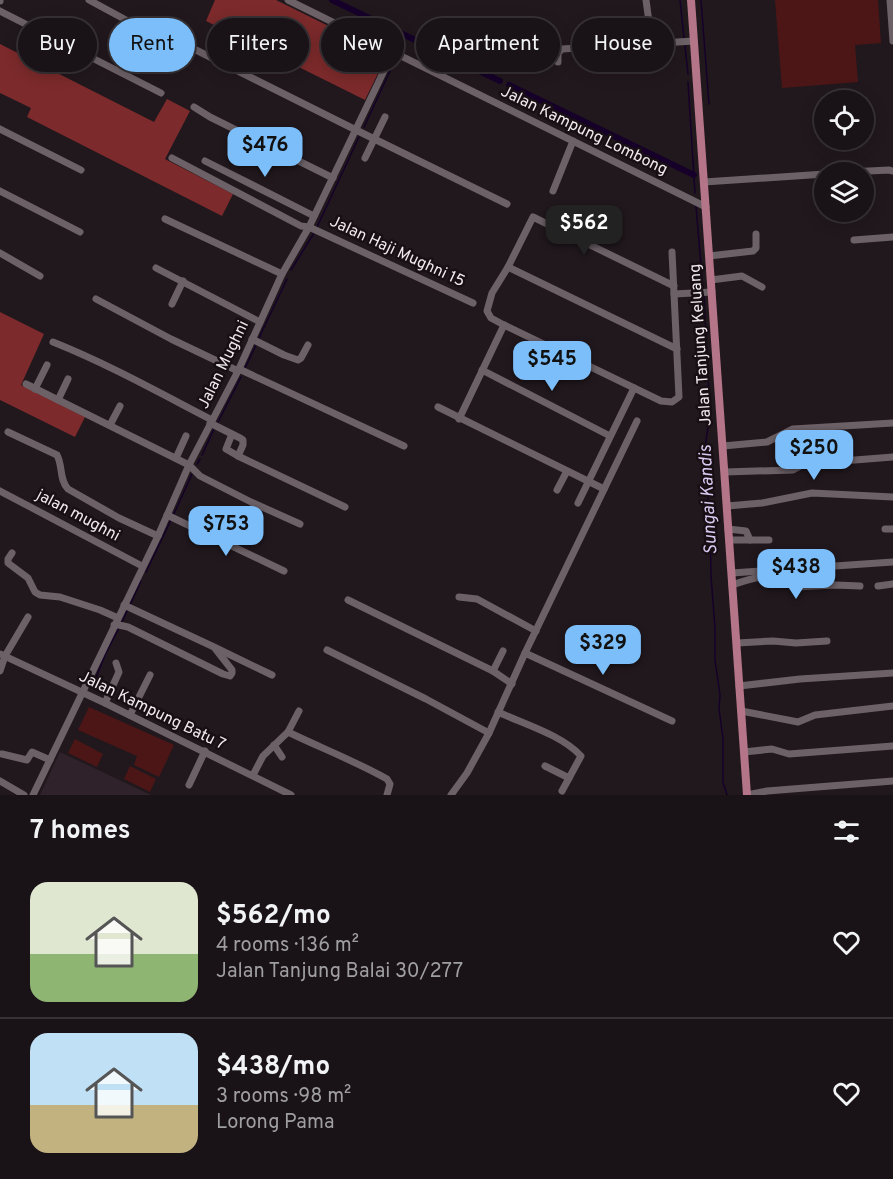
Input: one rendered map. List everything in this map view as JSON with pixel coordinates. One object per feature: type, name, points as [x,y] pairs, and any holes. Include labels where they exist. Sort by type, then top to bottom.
[{"type":"main road","name":"Jalan Tanjung Keluang","points":[[692,0],[711,280],[706,292],[728,446],[732,506],[729,540],[736,573],[732,585],[736,643],[745,685],[747,795]]},
{"type":"street","points":[[89,0],[122,18]]},
{"type":"street","name":"Jalan Kampung Lombong","points":[[288,0],[298,2],[328,18]]},
{"type":"street","points":[[646,0],[648,18]]},
{"type":"street","points":[[890,0],[893,41]]},
{"type":"street","points":[[0,11],[161,93]]},
{"type":"street","points":[[560,51],[562,49],[693,41]]},
{"type":"street","points":[[196,50],[507,204]]},
{"type":"street","name":"Jalan Kampung Lombong","points":[[404,57],[706,207]]},
{"type":"street","name":"Jalan Mughni","points":[[33,795],[82,692],[127,607],[142,566],[158,536],[189,465],[254,340],[282,274],[309,227],[384,72]]},
{"type":"street","points":[[194,107],[333,178]]},
{"type":"street","points":[[366,158],[385,117]]},
{"type":"street","points":[[0,129],[81,170]]},
{"type":"street","points":[[553,191],[573,141]]},
{"type":"street","name":"Jalan Haji Mughni 15","points":[[172,158],[301,226],[309,227],[473,303]]},
{"type":"street","points":[[205,161],[314,216]]},
{"type":"street","points":[[874,171],[893,171]]},
{"type":"street","points":[[704,182],[814,175]]},
{"type":"street","points":[[0,191],[80,232]]},
{"type":"street","points":[[672,252],[674,290],[677,349],[679,397],[672,402],[661,401],[504,325],[491,318],[487,311],[489,299],[533,217],[674,290],[706,292]]},
{"type":"street","points":[[165,219],[282,274]]},
{"type":"street","points":[[709,256],[753,251],[756,248],[756,234]]},
{"type":"street","points":[[854,240],[893,237]]},
{"type":"street","points":[[0,253],[40,276]]},
{"type":"street","points":[[508,267],[677,349]]},
{"type":"street","points":[[156,268],[260,322]]},
{"type":"street","points":[[711,280],[742,276],[762,288]]},
{"type":"street","points":[[172,304],[183,282]]},
{"type":"street","points":[[96,299],[171,339],[404,446]]},
{"type":"street","points":[[459,419],[504,325]]},
{"type":"street","points":[[254,340],[298,360],[308,345]]},
{"type":"street","points":[[53,342],[137,381],[243,440],[238,456]]},
{"type":"street","points":[[36,389],[47,365]]},
{"type":"street","points":[[482,370],[610,436]]},
{"type":"street","points":[[58,400],[68,379]]},
{"type":"street","points":[[26,384],[176,458],[189,465],[200,476],[300,524]]},
{"type":"street","points":[[578,503],[634,388]]},
{"type":"street","points":[[110,425],[120,406]]},
{"type":"street","points":[[438,407],[604,489]]},
{"type":"street","points":[[451,795],[467,773],[489,733],[525,653],[638,421]]},
{"type":"street","points":[[728,446],[767,442],[793,429],[893,423]]},
{"type":"street","points":[[8,432],[57,456],[64,486],[68,489],[119,518],[158,536]]},
{"type":"street","points":[[232,434],[226,449],[345,507]]},
{"type":"street","points":[[176,458],[186,436]]},
{"type":"street","points":[[730,472],[793,470],[804,464],[893,457]]},
{"type":"street","points":[[557,490],[567,471]]},
{"type":"street","name":"jalan mughni","points":[[0,491],[142,566]]},
{"type":"street","points":[[732,506],[762,503],[812,493],[893,496]]},
{"type":"street","points":[[167,516],[284,571]]},
{"type":"street","points":[[729,529],[746,531],[750,540]]},
{"type":"street","points":[[729,540],[769,540]]},
{"type":"street","points":[[12,553],[8,563],[28,578],[38,594],[60,597],[100,610],[118,623],[230,676],[232,670],[214,647]]},
{"type":"street","points":[[736,573],[893,562]]},
{"type":"street","points":[[732,585],[765,577],[783,578],[796,587],[860,586]]},
{"type":"street","points":[[878,586],[893,584]]},
{"type":"street","points":[[459,597],[477,599],[536,631]]},
{"type":"street","points":[[348,600],[493,671],[512,684]]},
{"type":"street","points":[[127,607],[272,675]]},
{"type":"street","points":[[0,671],[2,655],[28,617]]},
{"type":"street","points":[[736,643],[827,642]]},
{"type":"street","points":[[327,650],[489,733]]},
{"type":"street","points":[[493,671],[503,651]]},
{"type":"street","points":[[525,653],[672,722]]},
{"type":"street","name":"Jalan Kampung Batu 7","points":[[2,655],[205,751],[291,795]]},
{"type":"street","points":[[105,703],[119,672],[116,663]]},
{"type":"street","points":[[745,685],[893,673]]},
{"type":"street","points":[[130,715],[150,675]]},
{"type":"street","points":[[746,712],[798,722],[815,715],[893,706]]},
{"type":"street","points":[[253,775],[263,756],[288,732],[299,711]]},
{"type":"street","points":[[498,712],[544,732],[573,748],[580,756],[562,791]]},
{"type":"street","points":[[288,732],[335,752],[387,779],[390,784],[387,795]]},
{"type":"street","points":[[274,745],[282,757]]},
{"type":"street","points":[[748,752],[772,749],[789,754],[893,746]]},
{"type":"street","points":[[189,785],[205,751]]},
{"type":"street","points":[[2,754],[27,760],[32,752],[50,760]]},
{"type":"street","points":[[545,766],[569,778]]},
{"type":"street","points":[[0,781],[24,795]]},
{"type":"street","points":[[747,795],[767,791],[893,781]]},
{"type":"shaded area","points":[[215,0],[276,0],[321,22],[321,72],[379,72],[365,100],[309,72],[309,18],[207,18]]},
{"type":"shaded area","points":[[775,0],[878,0],[881,43],[855,45],[858,82],[782,88]]},
{"type":"shaded area","points":[[0,44],[18,53],[18,72],[55,72],[154,122],[167,99],[190,111],[165,159],[233,194],[222,216],[27,117],[31,108],[0,93]]},
{"type":"shaded area","points":[[0,312],[44,334],[21,385],[85,417],[75,437],[0,400]]},
{"type":"shaded area","points":[[89,707],[174,745],[159,777],[134,765],[137,756],[78,730]]},
{"type":"shaded area","points":[[75,739],[103,754],[97,767],[68,753]]},
{"type":"shaded area","points":[[60,752],[151,795],[40,795]]},
{"type":"shaded area","points":[[130,766],[156,779],[150,792],[124,779]]},
{"type":"waterway","points":[[332,0],[500,81]]},
{"type":"waterway","name":"Sungai Kandis","points":[[680,0],[684,38]]},
{"type":"waterway","points":[[701,0],[709,104]]},
{"type":"waterway","points":[[404,40],[406,36]]},
{"type":"waterway","name":"Sungai Kandis","points":[[685,46],[688,74]]},
{"type":"waterway","points":[[364,127],[390,72]]},
{"type":"waterway","name":"Sungai Kandis","points":[[688,82],[695,193]]},
{"type":"waterway","points":[[509,85],[694,175]]},
{"type":"waterway","points":[[317,227],[359,137]]},
{"type":"waterway","name":"Sungai Kandis","points":[[696,206],[703,289]]},
{"type":"waterway","points":[[291,270],[314,233]]},
{"type":"waterway","points":[[259,338],[287,279]]},
{"type":"waterway","name":"Sungai Kandis","points":[[704,297],[709,394],[704,455],[708,486],[715,660],[723,738],[723,782],[727,795]]},
{"type":"waterway","points":[[245,368],[256,345]]},
{"type":"waterway","points":[[218,422],[241,377]]},
{"type":"waterway","points":[[202,455],[214,429]]},
{"type":"waterway","points":[[197,464],[200,459]]},
{"type":"waterway","points":[[173,516],[192,474]]},
{"type":"waterway","points":[[146,572],[171,520]]},
{"type":"waterway","points":[[130,605],[141,581]]},
{"type":"waterway","points":[[121,624],[128,609]]},
{"type":"waterway","points":[[92,687],[119,628]]}]
